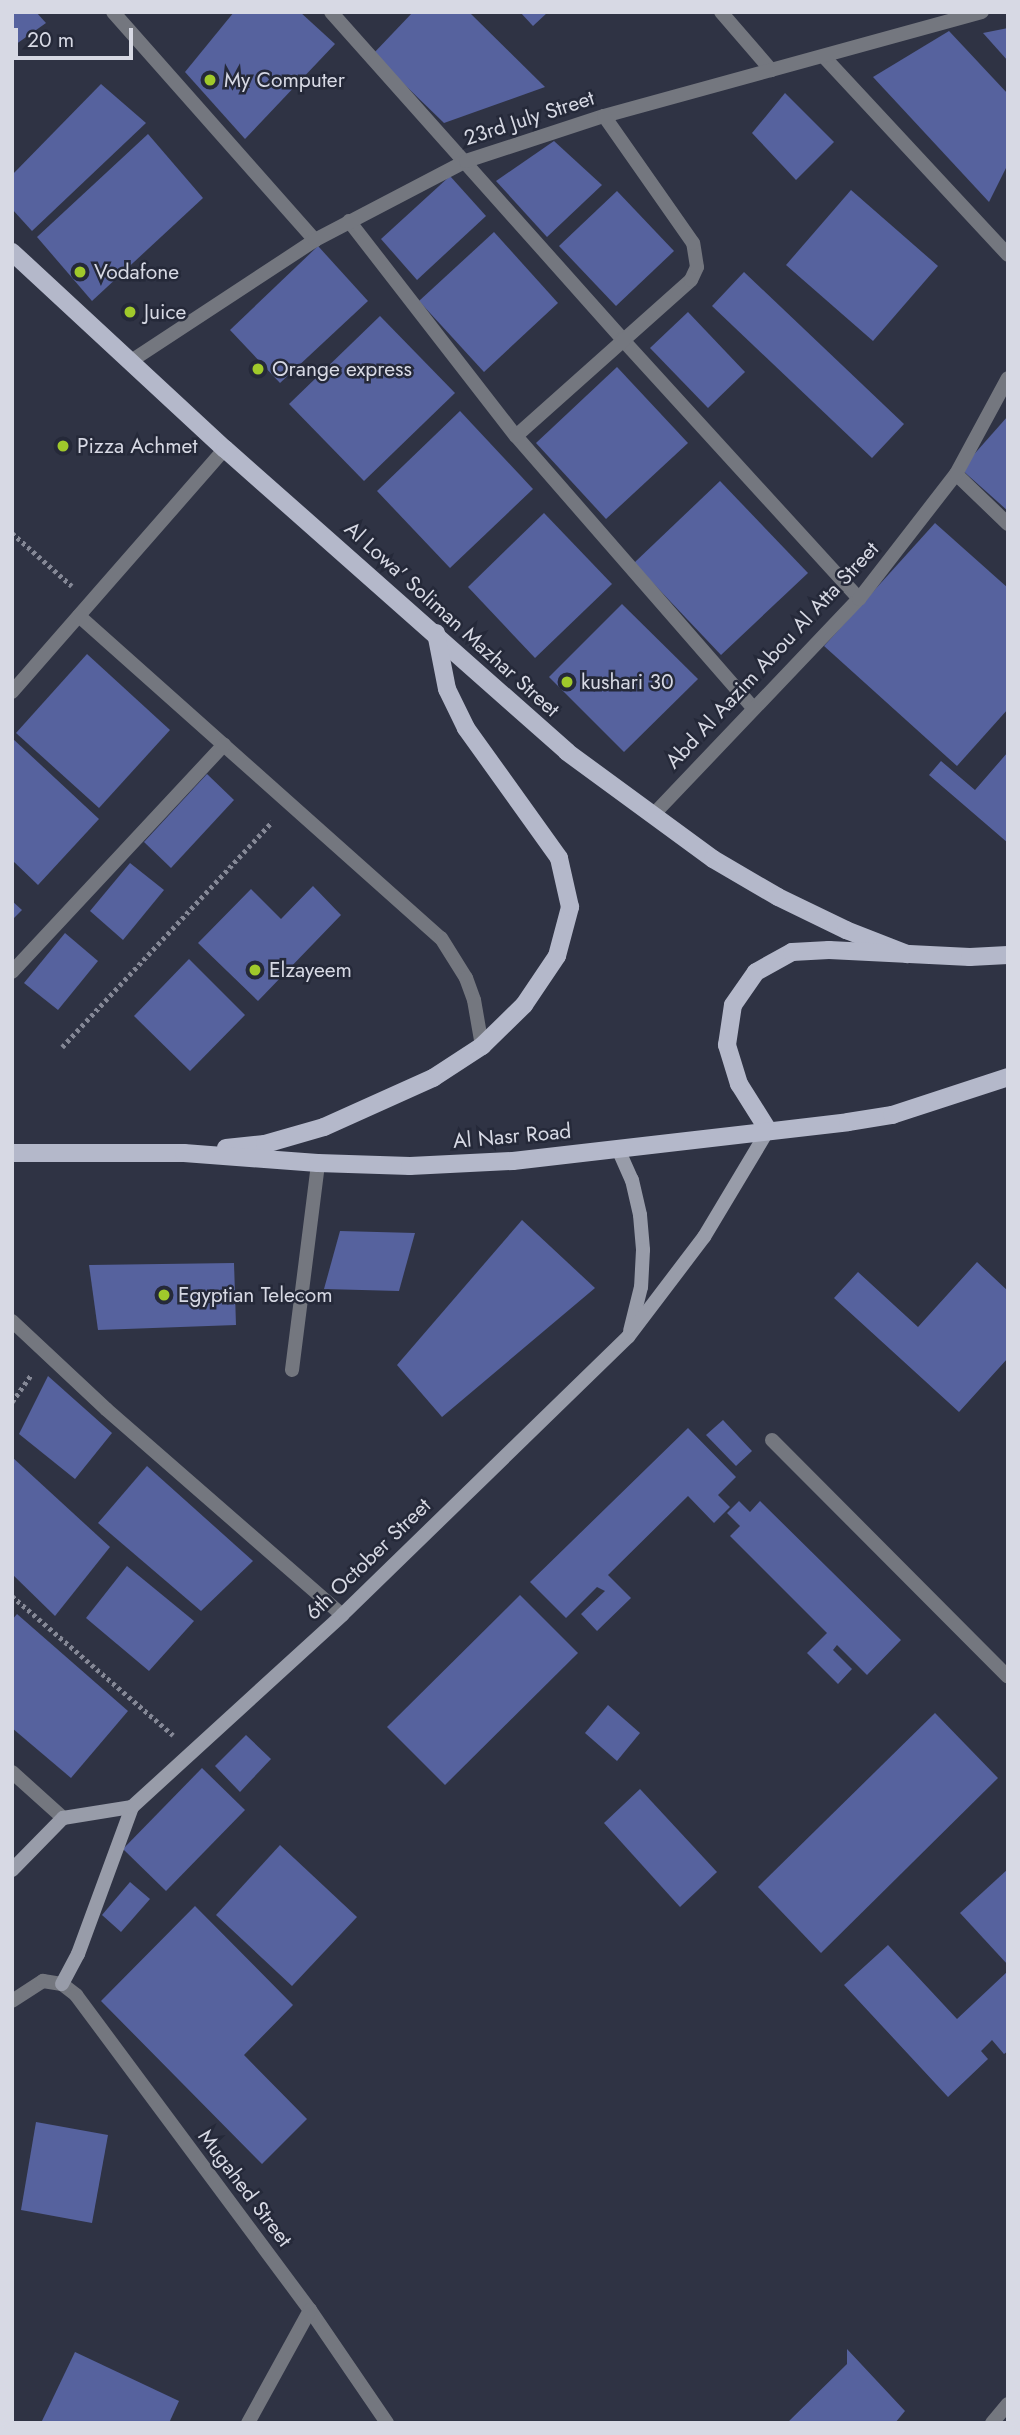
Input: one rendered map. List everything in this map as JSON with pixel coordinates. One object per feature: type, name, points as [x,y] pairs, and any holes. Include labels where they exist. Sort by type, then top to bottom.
[{"type":"main road","name":"Al Lowa' Soliman Mazhar Street","points":[[12,252],[225,449],[436,633],[567,752],[713,859],[778,897],[846,930],[907,954]]},
{"type":"main road","points":[[184,1153],[265,1144],[324,1127],[433,1078],[482,1046],[524,1005],[557,956],[570,907],[559,858],[466,728],[447,689],[436,633]]},
{"type":"main road","points":[[768,1130],[739,1084],[727,1045],[733,1004],[756,972],[792,952],[829,950],[970,957],[1008,955]]},
{"type":"main road","name":"Al Nasr Road","points":[[12,1153],[184,1153],[318,1163],[435,1165],[513,1161],[892,1115],[1008,1077]]},
{"type":"street","points":[[113,12],[315,240]]},
{"type":"street","points":[[331,12],[466,160],[622,339],[859,599]]},
{"type":"street","points":[[721,12],[771,70]]},
{"type":"street","name":"23rd July Street","points":[[131,361],[315,240],[466,160],[604,116],[771,70],[825,58],[982,12]]},
{"type":"street","points":[[825,58],[1008,255]]},
{"type":"street","points":[[516,436],[691,280],[697,267],[697,254],[693,243],[604,116]]},
{"type":"street","points":[[349,221],[516,436],[753,708]]},
{"type":"street","name":"Abd Al Aazim Abou Al Atta Street","points":[[653,815],[859,599],[956,474],[1008,379]]},
{"type":"street","points":[[12,692],[225,449]]},
{"type":"street","points":[[956,474],[1008,523]]},
{"type":"street","points":[[79,616],[441,938],[466,978],[474,1000],[482,1046]]},
{"type":"street","points":[[12,972],[224,745]]},
{"type":"street","name":"6th October Street","points":[[62,1983],[78,1954],[132,1807],[342,1615],[628,1337],[704,1237],[768,1130]]},
{"type":"street","points":[[618,1149],[632,1180],[640,1215],[643,1250],[641,1287],[628,1337]]},
{"type":"street","points":[[292,1370],[318,1163]]},
{"type":"street","points":[[12,1321],[106,1409],[342,1615]]},
{"type":"street","points":[[772,1440],[1008,1677]]},
{"type":"street","points":[[12,1772],[63,1818]]},
{"type":"street","points":[[12,1870],[63,1818],[132,1807]]},
{"type":"street","points":[[12,2001],[43,1981],[62,1983]]},
{"type":"street","name":"Mugahed Street","points":[[62,1983],[76,1995],[310,2310],[387,2423]]},
{"type":"street","points":[[248,2423],[310,2310]]},
{"type":"street","points":[[992,2423],[1008,2404]]},
{"type":"path","points":[[12,533],[91,603]]},
{"type":"path","points":[[62,1047],[290,804]]},
{"type":"path","points":[[12,1595],[192,1752]]},
{"type":"building","points":[[12,12],[36,12],[46,23],[12,47]]},
{"type":"building","points":[[234,12],[300,12],[335,44],[245,139],[185,72]]},
{"type":"building","points":[[413,12],[469,12],[545,87],[444,123],[373,54]]},
{"type":"building","points":[[520,12],[548,12],[533,26]]},
{"type":"building","points":[[1008,28],[1008,61],[983,33]]},
{"type":"building","points":[[949,31],[1008,94],[1008,164],[989,202],[873,77]]},
{"type":"building","points":[[101,84],[146,123],[32,231],[12,209],[12,175]]},
{"type":"building","points":[[785,93],[834,142],[796,180],[752,133]]},
{"type":"building","points":[[148,134],[203,198],[92,301],[37,237]]},
{"type":"building","points":[[554,141],[602,185],[547,237],[496,181]]},
{"type":"building","points":[[450,176],[486,216],[417,280],[381,239]]},
{"type":"building","points":[[851,190],[938,266],[873,341],[786,265]]},
{"type":"building","points":[[617,191],[674,251],[616,306],[559,246]]},
{"type":"building","points":[[494,232],[558,303],[484,372],[419,301]]},
{"type":"building","points":[[318,246],[368,301],[280,383],[230,330]]},
{"type":"building","points":[[744,272],[904,424],[872,458],[712,306]]},
{"type":"building","points":[[688,312],[745,372],[708,408],[650,348]]},
{"type":"building","points":[[380,316],[455,393],[364,481],[289,404]]},
{"type":"building","points":[[617,367],[688,443],[606,519],[536,443]]},
{"type":"building","points":[[460,411],[533,489],[450,568],[377,491]]},
{"type":"building","points":[[1008,416],[1008,511],[961,469]]},
{"type":"building","points":[[720,481],[808,573],[721,655],[634,563]]},
{"type":"building","points":[[544,513],[612,584],[535,658],[468,587]]},
{"type":"building","points":[[935,523],[1008,588],[1008,709],[957,766],[824,646]]},
{"type":"building","points":[[622,604],[698,679],[624,752],[549,677]]},
{"type":"building","points":[[87,654],[170,730],[99,808],[16,733]]},
{"type":"building","points":[[12,738],[99,819],[38,885],[12,860]]},
{"type":"building","points":[[1008,752],[1008,843],[929,775],[941,761],[975,790]]},
{"type":"building","points":[[207,774],[234,800],[171,868],[144,842]]},
{"type":"building","points":[[130,863],[164,890],[123,940],[90,911]]},
{"type":"building","points":[[313,886],[341,915],[258,1001],[198,943],[251,889],[281,919]]},
{"type":"building","points":[[12,901],[22,910],[12,920]]},
{"type":"building","points":[[65,933],[98,961],[58,1010],[24,983]]},
{"type":"building","points":[[189,959],[245,1015],[190,1071],[134,1016]]},
{"type":"building","points":[[522,1220],[595,1288],[442,1417],[397,1365]]},
{"type":"building","points":[[340,1231],[415,1233],[399,1291],[324,1289]]},
{"type":"building","points":[[977,1262],[1008,1291],[1008,1358],[959,1412],[834,1298],[858,1272],[918,1327]]},
{"type":"building","name":"Egyptian Telecom","points":[[234,1263],[236,1325],[98,1330],[89,1265]]},
{"type":"building","points":[[48,1376],[112,1433],[75,1479],[19,1434]]},
{"type":"building","points":[[723,1420],[752,1451],[736,1466],[706,1435]]},
{"type":"building","points":[[688,1428],[736,1477],[718,1495],[730,1507],[714,1523],[688,1496],[608,1575],[631,1598],[597,1631],[581,1614],[605,1591],[597,1587],[566,1618],[530,1582]]},
{"type":"building","points":[[12,1457],[110,1547],[55,1616],[12,1574]]},
{"type":"building","points":[[147,1466],[253,1561],[201,1611],[98,1523]]},
{"type":"building","points":[[739,1501],[750,1512],[760,1501],[901,1640],[867,1675],[837,1645],[833,1650],[852,1669],[838,1684],[807,1653],[827,1633],[730,1536],[740,1526],[727,1513]]},
{"type":"building","points":[[127,1566],[194,1621],[149,1671],[86,1618]]},
{"type":"building","points":[[520,1595],[578,1653],[445,1785],[387,1727]]},
{"type":"building","points":[[17,1614],[128,1711],[71,1778],[12,1728],[12,1620]]},
{"type":"building","points":[[608,1705],[640,1733],[617,1761],[585,1733]]},
{"type":"building","points":[[935,1713],[998,1778],[821,1953],[758,1887]]},
{"type":"building","points":[[246,1735],[271,1759],[240,1792],[215,1766]]},
{"type":"building","points":[[202,1768],[245,1810],[166,1891],[123,1849]]},
{"type":"building","points":[[640,1789],[717,1872],[680,1907],[604,1823]]},
{"type":"building","points":[[280,1845],[357,1917],[292,1986],[216,1915]]},
{"type":"building","points":[[1008,1869],[1008,1965],[960,1913]]},
{"type":"building","points":[[130,1882],[150,1899],[121,1932],[102,1915]]},
{"type":"building","points":[[195,1906],[293,2005],[244,2055],[307,2119],[262,2164],[101,2001]]},
{"type":"building","points":[[888,1945],[957,2019],[1008,1971],[1008,2051],[1004,2054],[992,2040],[981,2051],[988,2059],[948,2097],[844,1985]]},
{"type":"building","points":[[36,2122],[108,2135],[92,2223],[21,2210]]},
{"type":"building","points":[[847,2349],[905,2411],[895,2423],[787,2423],[847,2364]]},
{"type":"building","points":[[75,2352],[179,2401],[169,2423],[41,2423]]},
{"type":"place","name":"My Computer","points":[[210,80]]},
{"type":"place","name":"Vodafone","points":[[80,272]]},
{"type":"place","name":"Juice","points":[[130,312]]},
{"type":"place","name":"Orange express","points":[[258,369]]},
{"type":"place","name":"Pizza Achmet","points":[[63,446]]},
{"type":"place","name":"kushari 30","points":[[567,682]]},
{"type":"place","name":"Elzayeem","points":[[255,970]]},
{"type":"place","name":"Egyptian Telecom","points":[[164,1295]]}]
